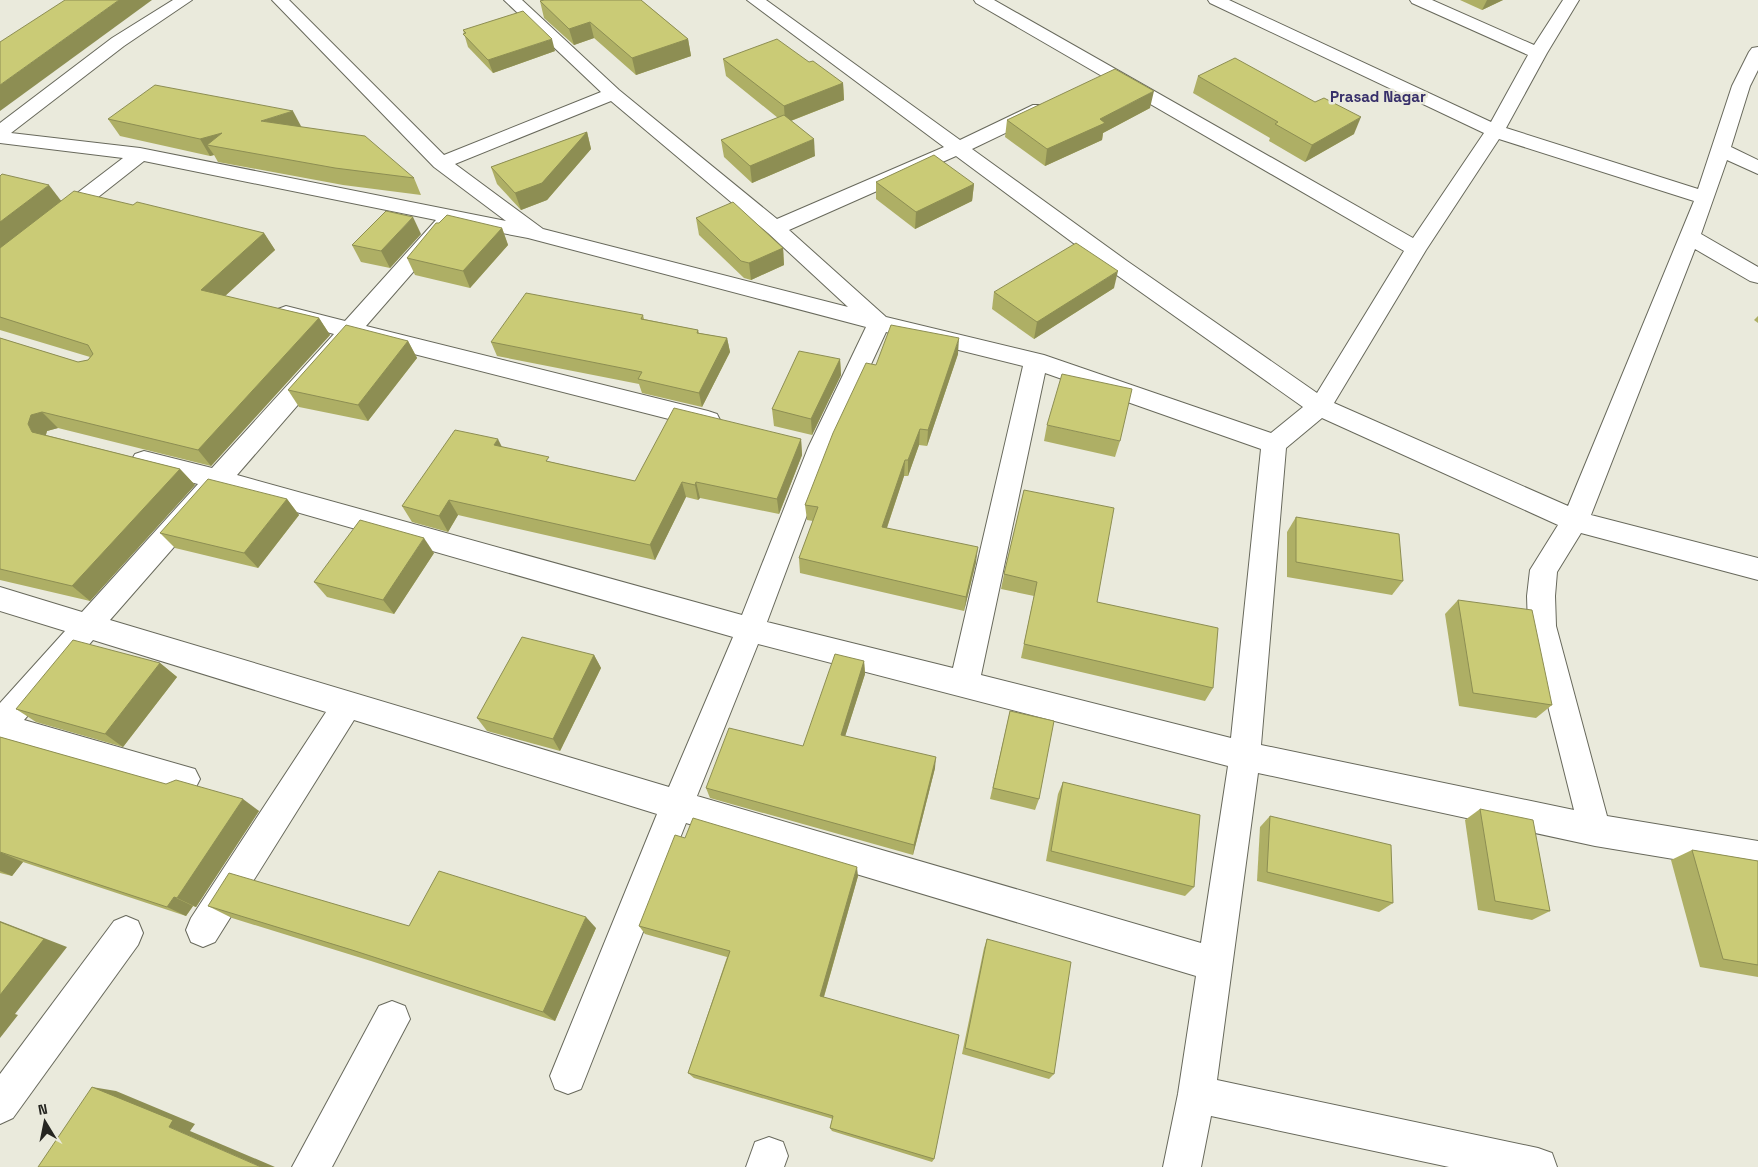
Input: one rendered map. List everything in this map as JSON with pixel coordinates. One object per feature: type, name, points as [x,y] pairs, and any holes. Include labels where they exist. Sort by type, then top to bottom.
[{"type":"street","points":[[0,132],[118,42],[184,0]]},
{"type":"street","points":[[280,0],[441,163],[536,234]]},
{"type":"street","points":[[512,0],[613,94],[775,228],[879,323]]},
{"type":"street","points":[[755,0],[1119,266],[1320,407],[1574,521],[1758,569]]},
{"type":"street","points":[[982,0],[1104,79],[1416,249]]},
{"type":"street","points":[[1216,0],[1495,131],[1705,198]]},
{"type":"street","points":[[1418,0],[1538,53]]},
{"type":"street","points":[[1182,1167],[1197,1094],[1245,756],[1274,444],[1320,407],[1416,249],[1495,131],[1570,0]]},
{"type":"street","points":[[1595,830],[1542,626],[1541,596],[1544,570],[1574,521],[1705,198],[1721,149],[1750,90],[1758,52]]},
{"type":"street","points":[[441,163],[613,94]]},
{"type":"street","points":[[775,228],[959,148],[1056,102]]},
{"type":"street","points":[[0,137],[140,154],[536,234],[879,323],[1036,361],[1274,444]]},
{"type":"street","points":[[1721,149],[1758,168]]},
{"type":"street","points":[[0,263],[140,154]]},
{"type":"street","points":[[184,779],[0,726],[216,479],[451,216]]},
{"type":"street","points":[[1689,236],[1758,276]]},
{"type":"street","points":[[269,310],[734,426]]},
{"type":"street","points":[[568,1076],[676,805],[750,630],[810,446],[879,323]]},
{"type":"street","points":[[964,684],[1036,361]]},
{"type":"street","points":[[123,456],[216,479],[750,630],[1245,756],[1595,830],[1758,856]]},
{"type":"street","points":[[0,599],[676,805],[1214,964]]},
{"type":"street","points":[[203,930],[347,705]]},
{"type":"street","points":[[0,1105],[126,933]]},
{"type":"street","points":[[311,1167],[392,1019]]},
{"type":"street","points":[[1197,1094],[1538,1167]]},
{"type":"building","points":[[65,0],[119,0],[0,85],[0,42]]},
{"type":"building","points":[[641,0],[688,39],[632,58],[590,22],[569,29],[540,1]]},
{"type":"building","points":[[523,11],[552,39],[488,60],[463,34],[466,33],[463,30]]},
{"type":"building","points":[[777,39],[809,62],[813,61],[843,83],[784,106],[723,59]]},
{"type":"building","points":[[1235,58],[1315,102],[1324,98],[1361,117],[1312,145],[1275,124],[1278,122],[1198,76]]},
{"type":"building","points":[[1115,69],[1154,91],[1100,119],[1105,123],[1047,149],[1007,120]]},
{"type":"building","points":[[155,85],[293,111],[261,121],[365,136],[414,178],[335,168],[207,145],[222,133],[200,139],[108,119]]},
{"type":"building","points":[[784,115],[814,139],[750,166],[721,140]]},
{"type":"building","points":[[587,132],[542,183],[515,193],[491,167]]},
{"type":"building","points":[[934,155],[974,184],[916,212],[876,182]]},
{"type":"building","points":[[2,174],[49,185],[0,222],[0,176]]},
{"type":"building","points":[[74,191],[133,205],[137,202],[264,233],[201,290],[319,318],[198,450],[42,412],[31,415],[28,424],[32,432],[180,469],[72,586],[0,569],[0,338],[78,362],[88,360],[93,354],[88,345],[0,317],[0,248]]},
{"type":"building","points":[[733,202],[783,248],[749,263],[741,261],[696,218]]},
{"type":"building","points":[[386,211],[413,217],[381,251],[352,245]]},
{"type":"building","points":[[447,215],[502,228],[463,271],[407,258],[436,223],[439,223]]},
{"type":"building","points":[[1076,243],[1118,271],[1037,322],[994,292]]},
{"type":"building","points":[[526,293],[643,315],[641,319],[698,330],[697,333],[727,338],[699,393],[638,379],[642,372],[491,342]]},
{"type":"building","points":[[346,325],[408,341],[358,405],[288,390]]},
{"type":"building","points":[[891,325],[959,338],[928,430],[920,429],[908,460],[905,460],[882,527],[978,547],[966,597],[799,558],[818,507],[805,505],[833,433],[866,363],[876,365]]},
{"type":"building","points":[[799,351],[840,359],[811,419],[772,409]]},
{"type":"building","points":[[1062,374],[1132,389],[1120,441],[1047,425]]},
{"type":"building","points":[[674,408],[801,439],[777,499],[696,482],[695,485],[682,482],[650,545],[449,500],[439,516],[402,506],[455,430],[498,439],[494,445],[549,457],[546,461],[635,481]]},
{"type":"building","points":[[208,479],[287,499],[244,553],[160,533]]},
{"type":"building","points":[[1024,490],[1114,508],[1097,602],[1218,628],[1213,688],[1024,644],[1037,582],[1004,574]]},
{"type":"building","points":[[1296,517],[1399,534],[1403,581],[1296,562]]},
{"type":"building","points":[[360,520],[424,538],[383,600],[314,582]]},
{"type":"building","points":[[1458,600],[1532,610],[1552,705],[1473,693]]},
{"type":"building","points":[[522,637],[594,655],[553,739],[477,718]]},
{"type":"building","points":[[73,640],[160,663],[105,734],[16,709]]},
{"type":"building","points":[[835,654],[864,661],[841,735],[936,757],[914,845],[706,788],[729,728],[803,746]]},
{"type":"building","points":[[1010,711],[1054,721],[1039,799],[993,788]]},
{"type":"building","points":[[0,737],[166,784],[176,780],[243,799],[177,898],[174,897],[167,907],[0,852]]},
{"type":"building","points":[[1063,782],[1200,815],[1194,887],[1051,851]]},
{"type":"building","points":[[1480,809],[1533,820],[1550,911],[1495,901]]},
{"type":"building","points":[[1270,816],[1391,845],[1393,903],[1267,872]]},
{"type":"building","points":[[693,818],[857,867],[820,996],[959,1035],[934,1159],[830,1128],[833,1116],[688,1073],[730,951],[639,926],[675,835],[685,838]]},
{"type":"building","points":[[1692,850],[1758,861],[1758,965],[1723,959]]},
{"type":"building","points":[[439,871],[586,917],[543,1012],[208,906],[229,873],[409,926]]},
{"type":"building","points":[[0,922],[44,939],[0,995]]},
{"type":"building","points":[[987,939],[1071,962],[1054,1074],[965,1048]]},
{"type":"building","points":[[92,1087],[173,1120],[169,1127],[261,1167],[38,1167]]},
{"type":"district","name":"Prasad Nagar","points":[[1378,97]]}]
